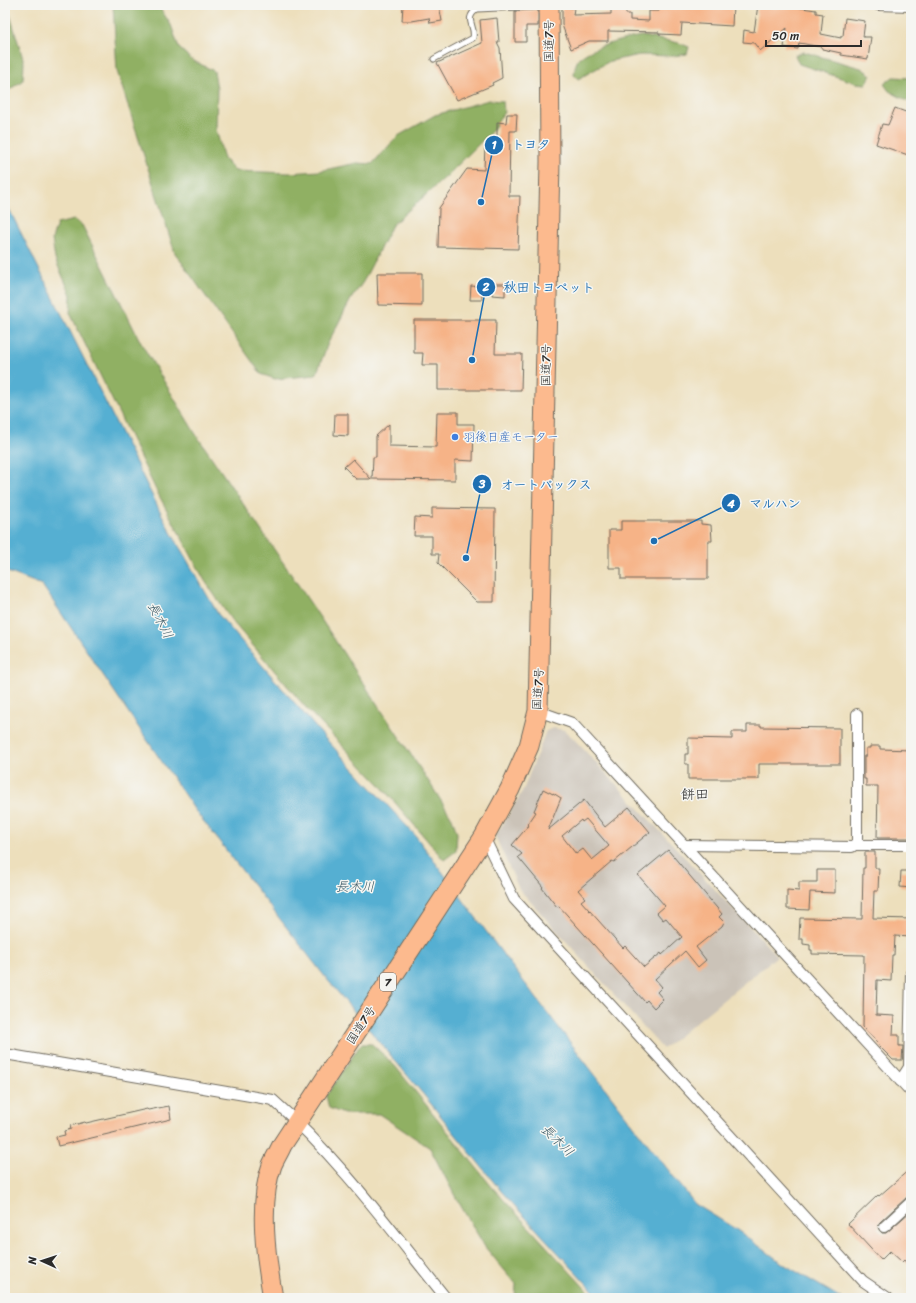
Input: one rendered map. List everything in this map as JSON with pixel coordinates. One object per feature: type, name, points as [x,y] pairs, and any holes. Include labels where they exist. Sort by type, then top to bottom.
[{"type":"highway","name":"国道7号","points":[[273,1298],[265,1239],[266,1190],[272,1166],[282,1146],[479,843],[510,789],[529,746],[538,711],[550,162],[550,6]]},
{"type":"street","points":[[878,5],[911,6]]},
{"type":"street","points":[[538,711],[572,724],[911,1092]]},
{"type":"street","points":[[684,845],[852,848],[857,842],[857,714]]},
{"type":"street","points":[[479,843],[514,899],[863,1281],[888,1298]]},
{"type":"street","points":[[854,845],[911,845]]},
{"type":"street","points":[[900,1081],[909,1067],[911,973]]},
{"type":"street","points":[[5,1054],[273,1100],[300,1119],[367,1199],[446,1298]]},
{"type":"street","points":[[884,1227],[911,1202]]},
{"type":"lane","points":[[434,59],[473,38],[474,34],[470,19],[471,13],[477,9],[550,6]]},
{"type":"shaded area","points":[[553,728],[564,730],[573,738],[777,956],[663,1049],[519,889],[495,836],[524,788],[546,731]]},
{"type":"green space","points":[[5,5],[7,5],[24,62],[23,80],[5,93]]},
{"type":"green space","points":[[113,5],[158,5],[171,25],[179,48],[192,60],[214,71],[217,89],[216,129],[224,159],[235,171],[289,173],[319,171],[357,163],[372,164],[398,136],[435,115],[489,100],[503,101],[504,112],[492,131],[449,174],[392,225],[363,282],[351,299],[328,343],[316,375],[275,379],[261,374],[175,253],[117,71]]},
{"type":"green space","points":[[642,36],[679,43],[689,47],[687,54],[673,56],[640,55],[610,61],[578,79],[574,75],[578,60],[590,51],[618,41]]},
{"type":"green space","points":[[804,52],[861,68],[871,75],[866,84],[856,83],[799,64],[795,55]]},
{"type":"green space","points":[[893,77],[911,78],[911,103],[889,91],[884,84]]},
{"type":"green space","points":[[74,220],[82,225],[141,343],[195,433],[301,589],[452,818],[457,833],[456,851],[444,860],[380,785],[307,709],[232,621],[205,581],[156,490],[70,313],[71,295],[55,259],[52,239],[57,224]]},
{"type":"green space","points":[[361,1044],[372,1044],[395,1066],[492,1187],[594,1298],[515,1298],[516,1284],[485,1247],[455,1196],[430,1148],[379,1114],[344,1114],[329,1108],[326,1096]]},
{"type":"water","name":"長木川","points":[[5,201],[168,527],[218,614],[324,737],[415,835],[508,961],[695,1204],[737,1230],[785,1265],[841,1298],[600,1298],[501,1191],[423,1094],[326,978],[194,809],[42,585],[5,571]]},
{"type":"building","points":[[403,5],[439,5],[442,21],[430,23],[429,18],[402,21]]},
{"type":"building","points":[[683,5],[733,6],[732,26],[682,23],[681,35],[659,34],[659,32],[608,31],[608,41],[589,41],[571,49],[562,25],[562,7],[574,8],[573,15],[611,14],[611,7],[626,7],[626,14],[630,14],[630,20],[649,21],[649,11],[659,11],[660,7],[682,7]]},
{"type":"building","points":[[758,5],[777,8],[778,5],[781,5],[816,10],[816,13],[823,14],[821,34],[841,38],[841,36],[843,36],[845,18],[865,21],[863,37],[871,37],[868,59],[841,55],[841,53],[822,49],[822,47],[799,43],[798,49],[784,47],[787,28],[760,51],[754,43],[743,42],[744,30],[754,32]]},
{"type":"building","points":[[538,10],[538,26],[526,26],[526,42],[515,42],[515,11]]},
{"type":"building","points":[[497,18],[499,42],[497,42],[500,48],[502,78],[492,83],[493,85],[457,100],[437,63],[482,43],[480,20]]},
{"type":"building","points":[[895,108],[911,114],[911,156],[876,144],[882,124],[888,125]]},
{"type":"building","points":[[507,114],[517,114],[516,131],[510,131],[509,196],[520,196],[518,249],[438,247],[439,208],[467,169],[484,170],[485,145],[497,145],[497,122],[506,123]]},
{"type":"building","points":[[377,273],[422,273],[422,306],[378,305]]},
{"type":"building","points":[[492,284],[505,284],[505,296],[492,295]]},
{"type":"building","points":[[471,286],[482,287],[482,300],[470,300]]},
{"type":"building","points":[[414,320],[496,320],[495,354],[522,354],[521,390],[438,390],[438,365],[422,365],[423,353],[414,353]]},
{"type":"building","name":"羽後日産モーター","points":[[437,412],[458,412],[458,424],[474,424],[473,461],[455,460],[455,480],[372,479],[373,457],[376,457],[376,436],[389,424],[389,446],[436,447]]},
{"type":"building","points":[[335,414],[348,414],[348,436],[334,435]]},
{"type":"building","points":[[353,459],[371,479],[356,479],[344,467]]},
{"type":"building","points":[[432,508],[495,509],[494,602],[477,602],[438,563],[439,554],[432,554],[432,536],[414,536],[415,517],[432,518]]},
{"type":"building","points":[[621,521],[701,521],[701,524],[711,525],[712,541],[708,541],[708,579],[621,579],[621,568],[609,568],[609,530],[621,530]]},
{"type":"building","points":[[747,725],[761,725],[761,727],[840,728],[840,764],[759,764],[759,779],[688,779],[688,764],[685,764],[685,754],[688,754],[688,738],[732,739],[732,732],[747,732]]},
{"type":"building","points":[[870,746],[880,746],[880,749],[911,750],[911,838],[877,838],[878,786],[866,786],[866,779],[864,779],[864,756],[866,756],[866,748],[870,748]]},
{"type":"building","points":[[543,789],[561,798],[548,830],[584,800],[605,827],[629,807],[650,832],[614,862],[612,861],[578,890],[585,898],[581,901],[623,948],[625,946],[644,967],[661,953],[662,955],[682,937],[666,918],[663,920],[657,913],[665,906],[638,875],[668,850],[722,914],[719,917],[724,922],[722,926],[696,947],[706,960],[698,967],[685,951],[655,979],[662,987],[657,992],[663,999],[654,1008],[647,1000],[645,1002],[559,906],[557,907],[542,888],[543,887],[518,857],[522,854],[512,845],[529,825],[528,824],[536,812],[534,811]],"holes":[[[586,819],[609,846],[592,860],[583,849],[576,854],[562,836],[581,820],[582,822]]]},
{"type":"building","points":[[865,852],[875,852],[875,868],[879,868],[878,891],[874,891],[873,918],[911,919],[911,937],[895,936],[894,955],[892,955],[891,981],[877,980],[876,1015],[894,1016],[893,1035],[899,1035],[899,1046],[903,1046],[902,1060],[893,1060],[863,1027],[864,955],[812,954],[810,945],[803,944],[803,939],[799,939],[800,918],[862,919],[863,868],[865,868]]},
{"type":"building","points":[[817,870],[835,870],[835,893],[810,892],[809,910],[787,909],[787,890],[799,891],[799,882],[817,882]]},
{"type":"building","points":[[901,871],[911,871],[911,888],[900,887]]},
{"type":"building","points":[[169,1106],[171,1119],[58,1146],[56,1137],[65,1135],[64,1131],[71,1129],[70,1126],[147,1109]]},
{"type":"building","points":[[911,1168],[911,1196],[907,1197],[880,1222],[878,1228],[882,1233],[886,1233],[911,1211],[911,1268],[904,1260],[902,1262],[890,1251],[881,1260],[848,1224],[878,1195],[879,1196]]},
{"type":"place","name":"トヨタ","points":[[481,202]]},
{"type":"place","name":"秋田トヨペット","points":[[472,360]]},
{"type":"place","name":"羽後日産モーター","points":[[455,437]]},
{"type":"place","name":"マルハン","points":[[654,541]]},
{"type":"place","name":"オートバックス","points":[[466,558]]},
{"type":"district","name":"餅田","points":[[695,794]]}]
